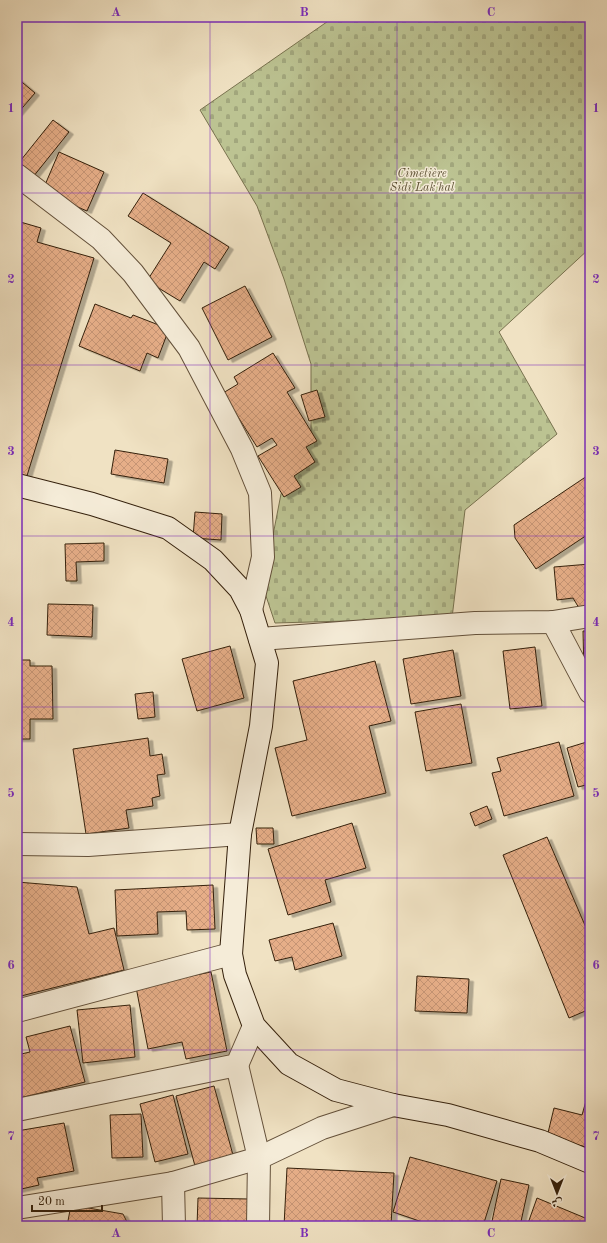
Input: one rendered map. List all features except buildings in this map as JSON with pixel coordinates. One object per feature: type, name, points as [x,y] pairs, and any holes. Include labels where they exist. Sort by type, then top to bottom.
[{"type":"street","points":[[17,175],[100,239],[133,273],[189,348],[242,448],[260,493],[263,557],[251,610]]},
{"type":"street","points":[[17,485],[92,504],[168,528],[213,560],[240,589],[251,610],[267,662],[262,719],[240,834],[231,954],[235,975],[254,1026],[290,1064],[336,1090],[393,1105],[455,1117],[540,1141],[590,1162]]},
{"type":"street","points":[[260,639],[475,623],[553,622],[590,616]]},
{"type":"street","points":[[553,622],[590,692]]},
{"type":"street","points":[[17,844],[88,845],[240,834]]},
{"type":"street","points":[[17,1010],[231,954]]},
{"type":"street","points":[[254,1026],[237,1065],[259,1158],[258,1226]]},
{"type":"street","points":[[17,1110],[237,1065]]},
{"type":"street","points":[[17,1208],[173,1183],[259,1158],[322,1128],[393,1105]]},
{"type":"street","points":[[173,1183],[174,1226]]},
{"type":"green space","name":"Cimetière Sidi Lak'hal","points":[[334,17],[590,17],[590,248],[499,332],[557,434],[465,510],[452,618],[275,623],[263,587],[281,494],[311,434],[311,364],[284,279],[257,206],[200,110]]}]
